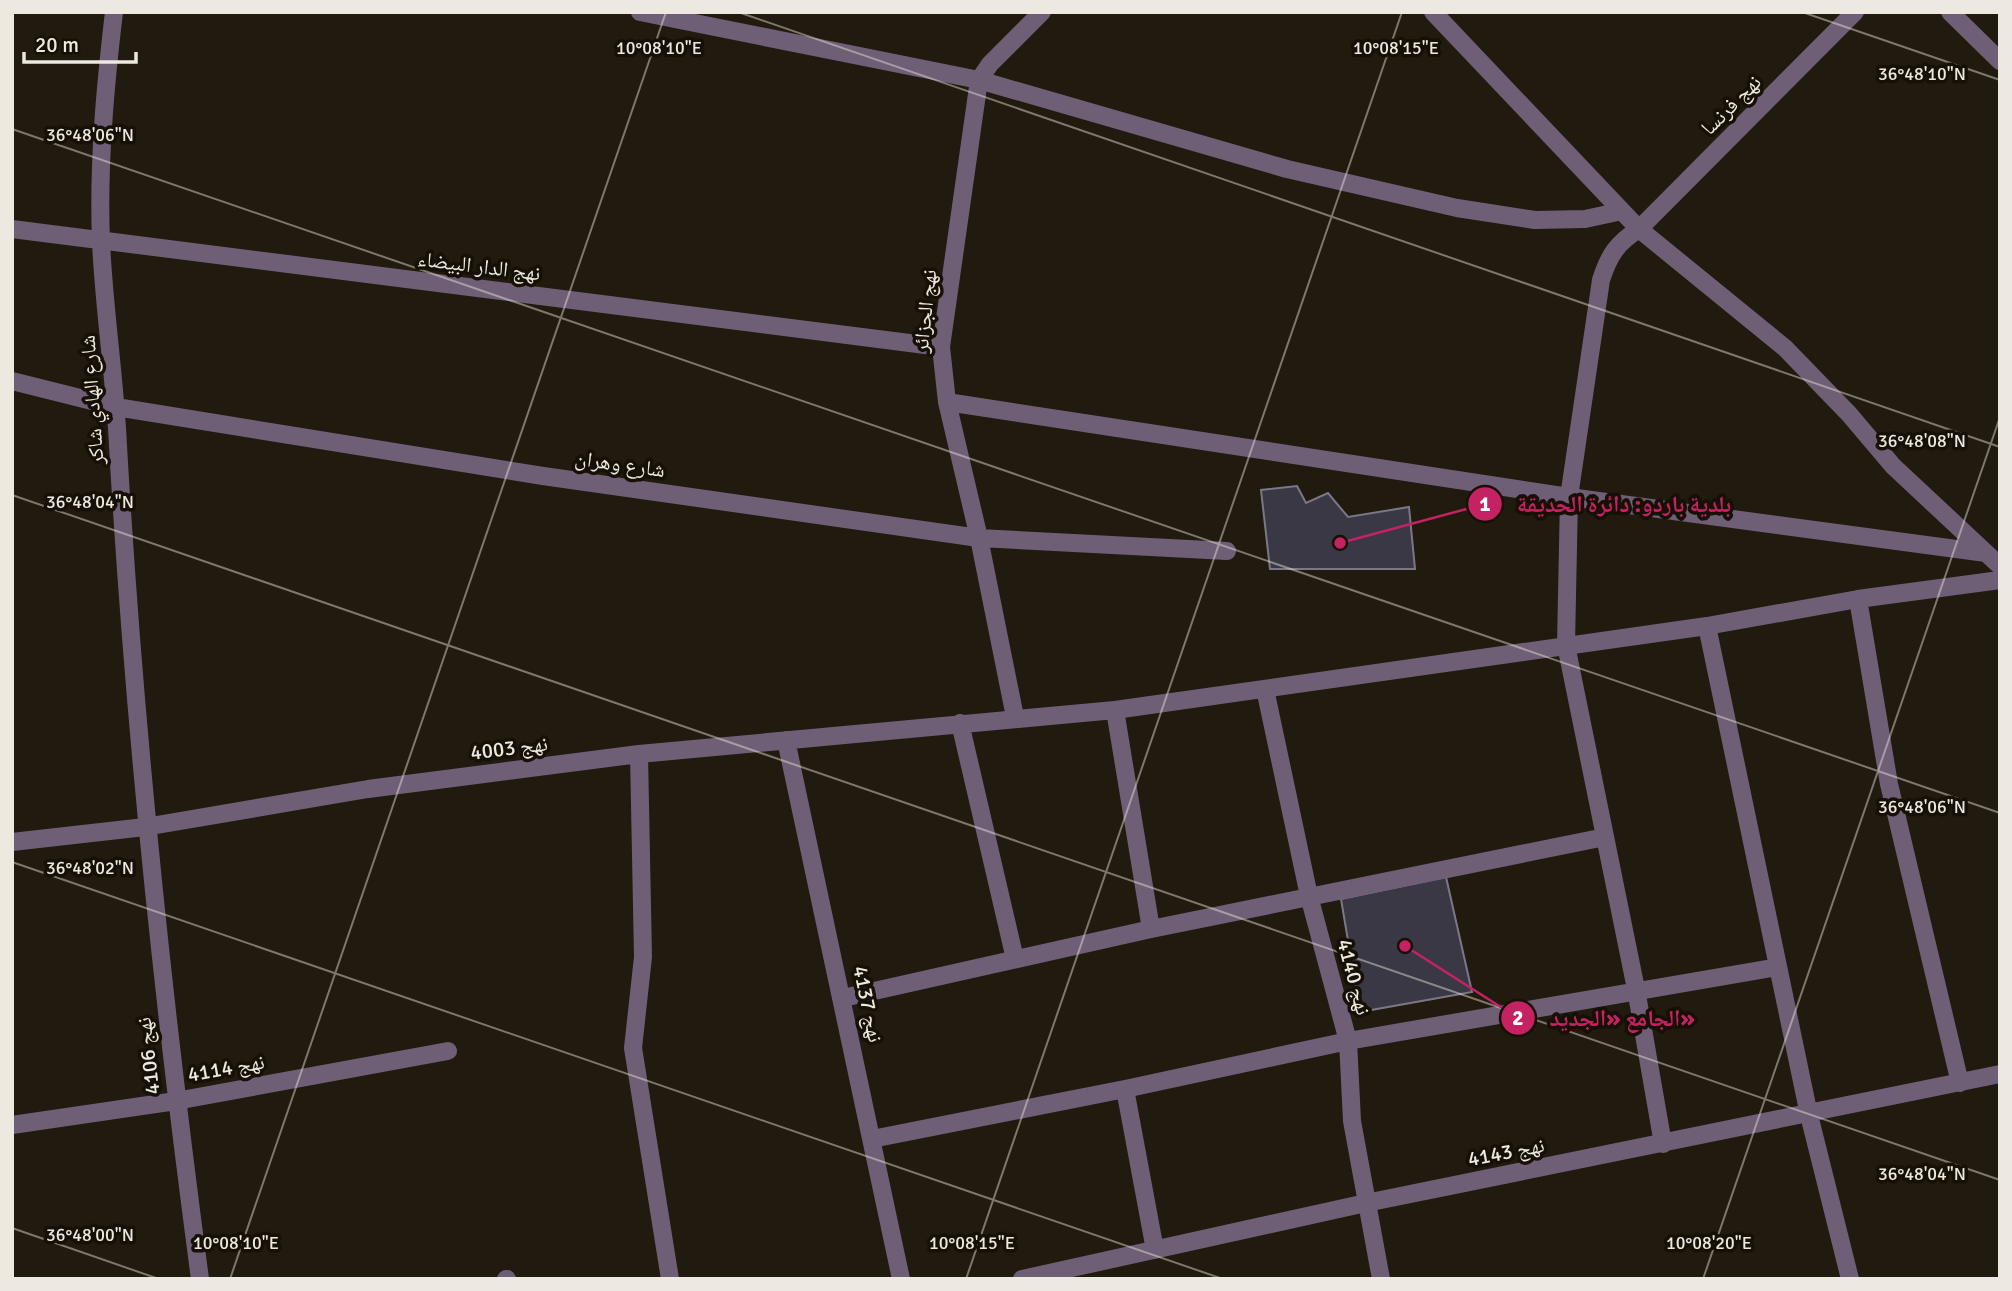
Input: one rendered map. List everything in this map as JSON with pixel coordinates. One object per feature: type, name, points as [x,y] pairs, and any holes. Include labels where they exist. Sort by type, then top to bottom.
[{"type":"street","name":"شارع الهادي شاكر","points":[[114,12],[104,94],[101,240],[116,407],[127,604],[145,827]]},
{"type":"street","points":[[640,12],[979,80],[1287,169],[1457,208],[1535,220],[1585,219],[1622,211]]},
{"type":"street","points":[[979,80],[990,64],[1042,12]]},
{"type":"street","points":[[1433,12],[1639,229],[1785,348],[1849,414],[1893,466],[2000,566]]},
{"type":"street","name":"نهج فرنسا","points":[[1663,1144],[1636,989],[1566,645],[1569,497],[1601,279],[1609,255],[1620,241],[1639,229],[1855,12]]},
{"type":"street","points":[[1950,12],[2000,61]]},
{"type":"street","name":"نهج الجزائر","points":[[979,80],[940,347],[947,402],[979,538],[1015,717]]},
{"type":"street","name":"نهج الدار البيضاء","points":[[12,229],[940,347]]},
{"type":"street","name":"شارع وهران","points":[[12,381],[116,407],[556,478],[979,538],[1227,551]]},
{"type":"street","points":[[947,402],[1569,497],[1986,553]]},
{"type":"street","name":"نهج 4003","points":[[12,842],[145,827],[368,789],[639,754],[1015,717],[1115,710],[1707,626],[1858,599],[2000,580]]},
{"type":"street","points":[[1858,599],[1889,784],[1959,1083]]},
{"type":"street","points":[[1707,626],[1809,1115],[1850,1279]]},
{"type":"street","name":"نهج 4140","points":[[1265,689],[1309,896],[1348,1041],[1352,1121],[1381,1279]]},
{"type":"street","points":[[1115,710],[1151,929]]},
{"type":"street","points":[[960,723],[1015,959]]},
{"type":"street","name":"نهج 4137","points":[[786,740],[901,1279]]},
{"type":"street","points":[[639,754],[643,957],[633,1048],[670,1279]]},
{"type":"street","name":"نهج 4106","points":[[145,827],[176,1101],[200,1279]]},
{"type":"street","points":[[843,998],[1151,929],[1605,837]]},
{"type":"street","points":[[872,1139],[1348,1041],[1636,989],[1778,967]]},
{"type":"street","name":"نهج 4114","points":[[12,1125],[176,1101],[448,1051]]},
{"type":"street","name":"نهج 4143","points":[[1022,1279],[1366,1203],[2000,1074]]},
{"type":"street","points":[[1125,1089],[1155,1250]]},
{"type":"building","points":[[1297,486],[1306,503],[1328,493],[1348,517],[1409,507],[1415,569],[1270,569],[1261,490]]},
{"type":"building","points":[[1446,877],[1472,992],[1360,1012],[1341,899]]},
{"type":"place","name":"بلدية باردو: دائرة الحديقة","points":[[1340,543]]},
{"type":"place","name":"الجامع «الجديد»","points":[[1405,946]]}]
